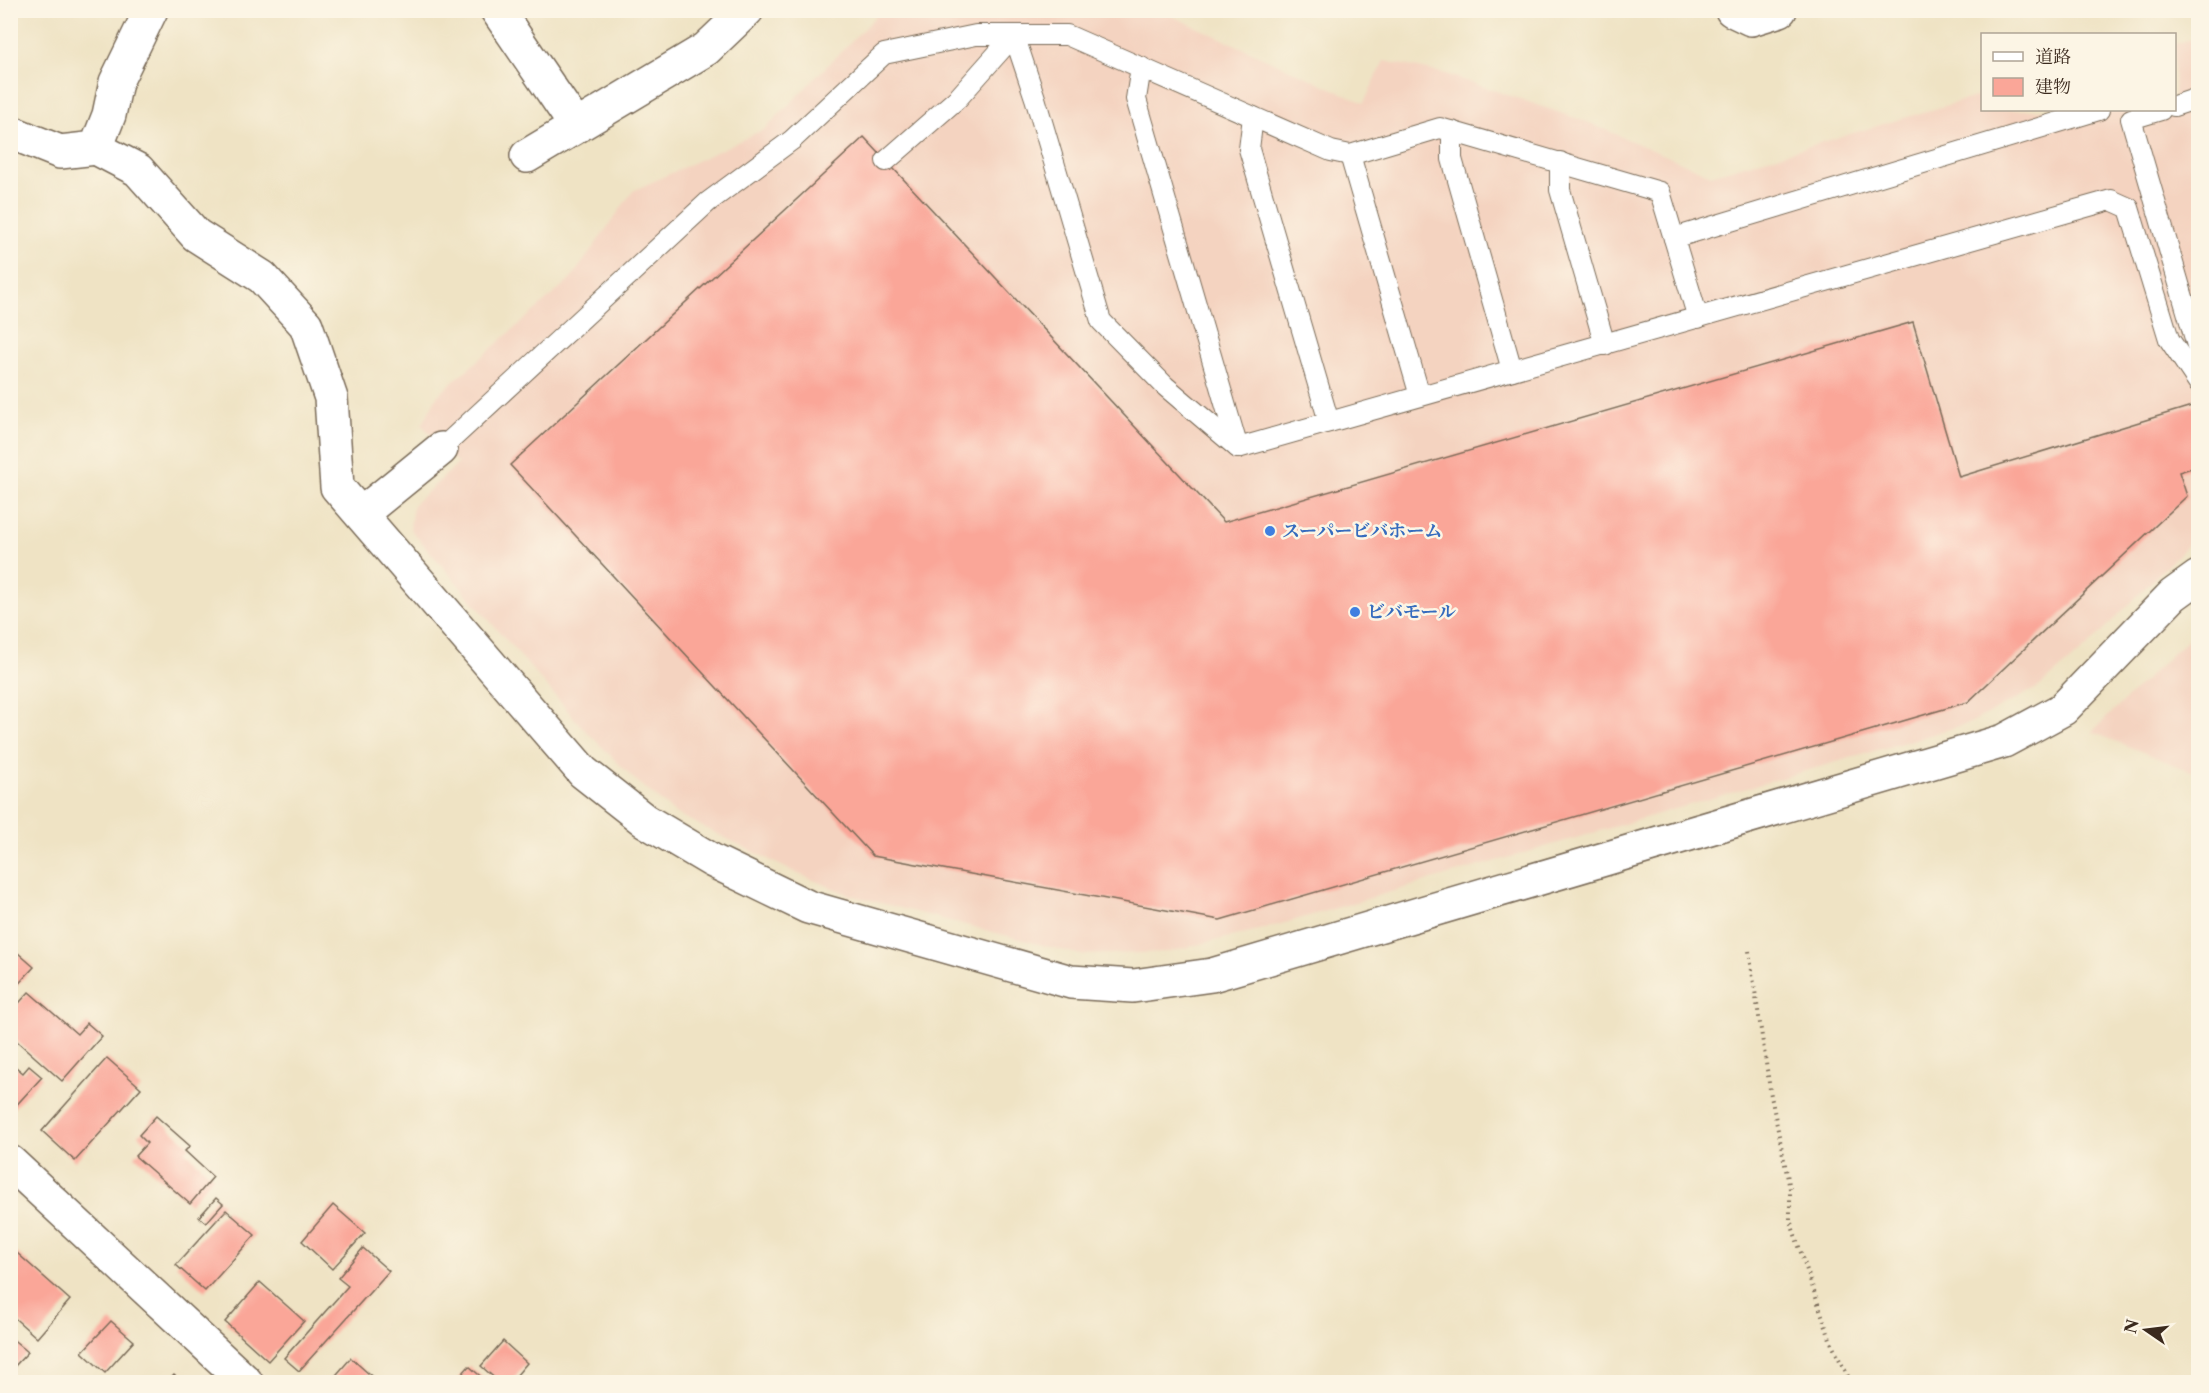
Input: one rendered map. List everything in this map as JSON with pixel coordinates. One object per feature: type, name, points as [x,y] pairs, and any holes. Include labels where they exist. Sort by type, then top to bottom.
[{"type":"street","points":[[96,148],[109,115],[116,82],[152,10]]},
{"type":"street","points":[[497,10],[576,126]]},
{"type":"street","points":[[527,156],[705,49],[747,10]]},
{"type":"street","points":[[1732,10],[1751,19],[1780,10]]},
{"type":"street","points":[[10,132],[60,152],[96,148],[138,170],[196,235],[262,277],[306,325],[331,398],[337,487],[583,772],[644,820],[713,861],[808,907],[1071,981],[1133,986],[1212,975],[2004,741],[2063,709],[2173,595],[2199,578]]},
{"type":"street","points":[[361,514],[441,449]]},
{"type":"street","points":[[10,1162],[246,1383]]},
{"type":"lane","points":[[441,449],[708,202],[792,140],[884,54],[976,35],[1068,35],[1331,151],[1350,155],[1440,128],[1660,192],[1698,318]]},
{"type":"lane","points":[[886,161],[958,98],[1014,35]]},
{"type":"lane","points":[[1014,35],[1101,321],[1166,386],[1238,448]]},
{"type":"lane","points":[[1141,67],[1136,99],[1238,448]]},
{"type":"lane","points":[[2176,106],[2199,98]]},
{"type":"lane","points":[[1674,238],[2096,111]]},
{"type":"lane","points":[[2111,111],[2131,119],[2158,111]]},
{"type":"lane","points":[[1253,117],[1249,149],[1329,422]]},
{"type":"lane","points":[[2131,119],[2199,349]]},
{"type":"lane","points":[[1452,131],[1452,159],[1512,370]]},
{"type":"lane","points":[[1350,155],[1420,396]]},
{"type":"lane","points":[[1560,162],[1560,190],[1605,345]]},
{"type":"lane","points":[[1238,448],[2111,200],[2129,208],[2169,339],[2199,382]]},
{"type":"path","points":[[1749,951],[1771,1096],[1790,1189],[1790,1220],[1832,1346],[1851,1383]]},
{"type":"shaded area","name":"ビバモール","points":[[881,11],[1161,11],[1364,103],[1384,61],[1443,73],[1587,122],[1711,175],[1981,95],[1981,111],[2176,111],[2176,44],[2198,37],[2198,534],[2087,647],[2039,687],[1970,723],[1271,927],[1168,952],[1081,955],[850,895],[796,873],[675,813],[632,777],[582,727],[410,529],[413,505],[458,464],[421,424],[437,396],[571,279],[633,191],[765,129]]},
{"type":"shaded area","points":[[2198,629],[2198,774],[2092,732]]},
{"type":"building","name":"ビバモール","points":[[864,137],[1224,522],[1913,322],[1959,477],[2198,404],[2198,466],[2179,472],[2187,496],[1968,702],[1220,920],[873,856],[510,465]]},
{"type":"building","points":[[10,946],[34,967],[10,993]]},
{"type":"building","points":[[29,992],[77,1034],[87,1023],[102,1036],[62,1081],[10,1035],[10,1013]]},
{"type":"building","points":[[107,1058],[141,1088],[75,1161],[42,1131]]},
{"type":"building","points":[[10,1062],[23,1073],[29,1066],[42,1077],[10,1112]]},
{"type":"building","points":[[156,1116],[190,1146],[185,1151],[213,1177],[190,1204],[135,1156],[147,1143],[139,1135]]},
{"type":"building","points":[[216,1198],[223,1204],[206,1223],[199,1217]]},
{"type":"building","points":[[333,1205],[365,1233],[332,1269],[302,1241]]},
{"type":"building","points":[[226,1210],[255,1235],[205,1291],[176,1265]]},
{"type":"building","points":[[363,1248],[389,1271],[299,1371],[284,1358],[348,1286],[338,1278]]},
{"type":"building","points":[[17,1253],[70,1300],[37,1338],[10,1314],[10,1260]]},
{"type":"building","points":[[260,1282],[304,1321],[268,1361],[225,1322]]},
{"type":"building","points":[[111,1321],[134,1341],[105,1373],[82,1352]]},
{"type":"building","points":[[10,1337],[28,1352],[10,1371]]},
{"type":"building","points":[[503,1341],[527,1363],[511,1382],[499,1382],[481,1366]]},
{"type":"building","points":[[351,1358],[378,1382],[330,1382]]},
{"type":"building","points":[[469,1366],[487,1382],[455,1382]]},
{"type":"building","points":[[174,1375],[183,1382],[167,1382]]},
{"type":"place","name":"スーパービバホーム","points":[[1270,531]]},
{"type":"place","name":"ビバモール","points":[[1355,612]]}]
